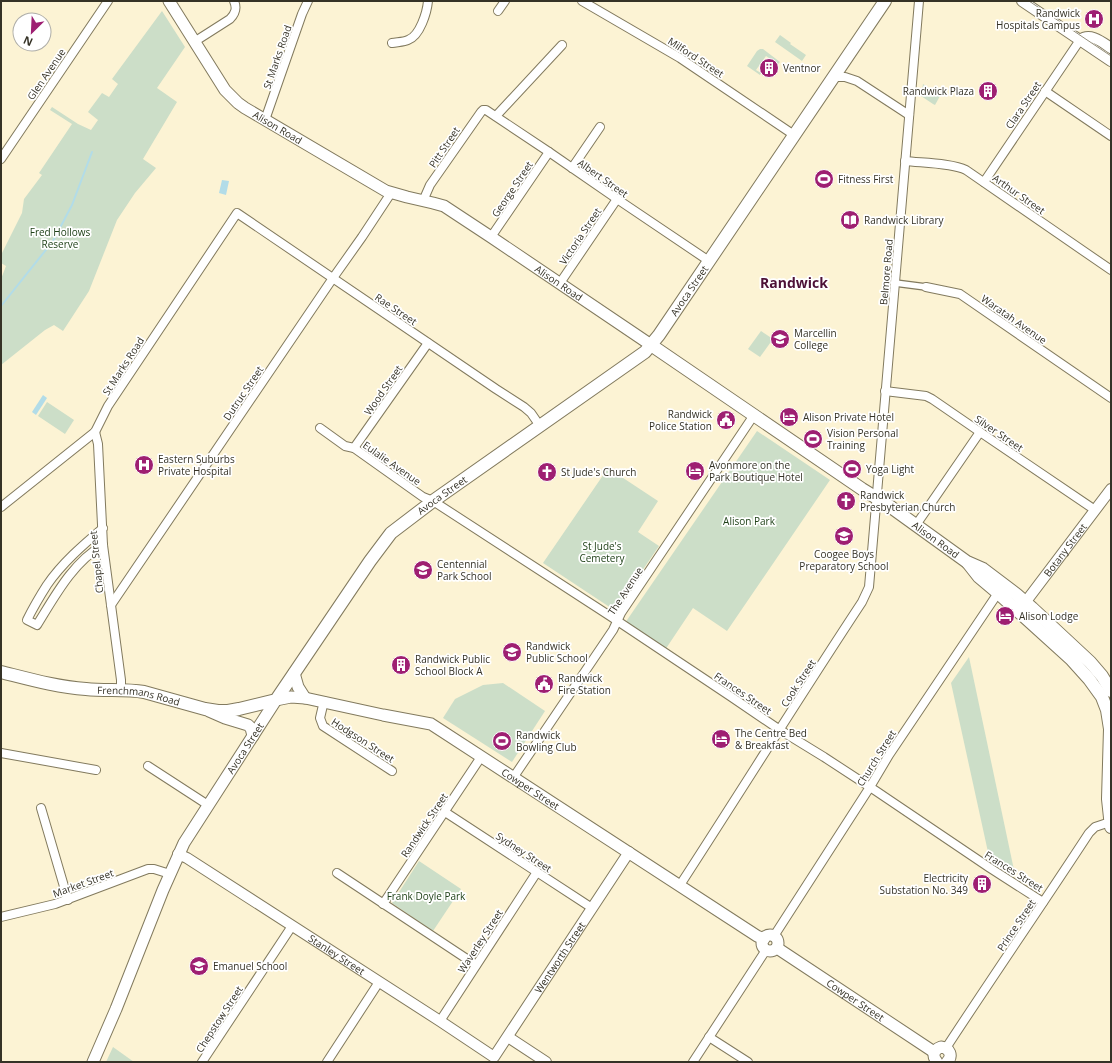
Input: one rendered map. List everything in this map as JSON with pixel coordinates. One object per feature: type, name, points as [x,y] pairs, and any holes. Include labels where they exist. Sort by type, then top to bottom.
[{"type":"main road","name":"Alison Road","points":[[169,1],[225,90],[245,108],[391,193],[433,202],[444,206],[876,497],[967,562],[983,569],[1022,607],[1071,659],[1089,679],[1109,708],[1110,729],[1108,810],[1111,824]]},
{"type":"main road","name":"Avoca Street","points":[[93,1062],[119,1002],[178,854],[184,843],[276,700],[387,537],[402,523],[432,501],[643,354],[651,345],[885,1]]},
{"type":"main road","name":"Alison Road","points":[[967,562],[979,577],[998,593],[1022,607],[1090,662],[1111,690]]},
{"type":"main road","name":"Frenchmans Road","points":[[1,672],[32,680],[78,688],[144,692],[212,710],[228,711],[276,700]]},
{"type":"main road","points":[[294,673],[298,687],[305,698]]},
{"type":"main road","name":"Cowper Street","points":[[276,700],[291,696],[305,698],[431,724],[757,936],[769,938]]},
{"type":"main road","points":[[199,707],[225,718],[248,725],[251,728],[253,736]]},
{"type":"main road","points":[[769,938],[778,942],[772,949]]},
{"type":"main road","name":"Cowper Street","points":[[772,949],[943,1060]]},
{"type":"main road","points":[[943,1060],[950,1054],[946,1048]]},
{"type":"street","name":"Glen Avenue","points":[[1,159],[108,1]]},
{"type":"street","points":[[194,42],[234,15],[236,11],[234,1]]},
{"type":"street","name":"St Marks Road","points":[[265,120],[302,14],[308,1]]},
{"type":"street","points":[[392,42],[409,40],[417,33],[422,24],[428,1]]},
{"type":"street","points":[[498,11],[505,1]]},
{"type":"street","name":"Milford Street","points":[[583,1],[680,58],[794,136]]},
{"type":"street","name":"Belmore Road","points":[[876,497],[919,1]]},
{"type":"street","points":[[1022,1],[1111,61]]},
{"type":"street","points":[[1080,40],[1086,36],[1094,38],[1111,48]]},
{"type":"street","name":"Clara Street","points":[[984,182],[1080,40]]},
{"type":"street","points":[[496,116],[562,45]]},
{"type":"street","points":[[834,77],[846,77],[858,81],[909,115]]},
{"type":"street","points":[[1045,91],[1111,136]]},
{"type":"street","name":"Pitt Street","points":[[423,200],[430,185],[471,125],[483,110],[486,110]]},
{"type":"street","name":"Albert Street","points":[[486,110],[617,200],[709,260]]},
{"type":"street","points":[[572,168],[600,126]]},
{"type":"street","name":"George Street","points":[[492,237],[549,152]]},
{"type":"street","name":"Arthur Street","points":[[905,161],[959,167],[984,182],[1111,270]]},
{"type":"street","name":"Dutruc Street","points":[[111,605],[391,193]]},
{"type":"street","name":"Victoria Street","points":[[560,283],[617,200]]},
{"type":"street","name":"St Marks Road","points":[[1,507],[95,432],[108,406],[237,213]]},
{"type":"street","name":"Rae Street","points":[[237,213],[524,407],[531,413],[540,426]]},
{"type":"street","name":"Waratah Avenue","points":[[895,283],[926,287],[960,294],[1111,398]]},
{"type":"street","name":"Wood Street","points":[[354,448],[428,343]]},
{"type":"street","name":"Silver Street","points":[[885,391],[926,396],[932,399],[1095,510]]},
{"type":"street","name":"The Avenue","points":[[514,778],[613,630],[621,613],[754,415]]},
{"type":"street","name":"Eulalie Avenue","points":[[320,428],[345,446],[354,448],[423,497],[432,501]]},
{"type":"street","name":"Chapel Street","points":[[95,432],[98,444],[103,545],[121,690]]},
{"type":"street","points":[[916,525],[980,432]]},
{"type":"street","name":"Botany Street","points":[[1022,607],[1111,489]]},
{"type":"street","name":"Cook Street","points":[[680,885],[866,596],[870,578],[876,497]]},
{"type":"street","name":"Frances Street","points":[[432,501],[617,621],[780,730],[870,787],[1043,902]]},
{"type":"street","points":[[103,528],[82,546],[47,585],[27,620],[37,625],[58,591],[77,567],[95,550],[103,545]]},
{"type":"street","name":"Church Street","points":[[769,938],[870,787],[889,755],[998,593]]},
{"type":"street","name":"Hodgson Street","points":[[324,701],[320,718],[323,726],[392,771]]},
{"type":"street","points":[[1,753],[96,770]]},
{"type":"street","name":"Randwick Street","points":[[383,904],[481,757]]},
{"type":"street","points":[[148,766],[208,805]]},
{"type":"street","points":[[41,808],[68,900]]},
{"type":"street","name":"Sydney Street","points":[[445,812],[592,908]]},
{"type":"street","name":"Prince Street","points":[[946,1048],[1090,831],[1096,826],[1111,824]]},
{"type":"street","name":"Wentworth Street","points":[[492,1060],[629,852]]},
{"type":"street","name":"Stanley Street","points":[[178,854],[187,858],[440,1021],[492,1060]]},
{"type":"street","name":"Market Street","points":[[1,917],[56,904],[148,870],[154,869],[170,874]]},
{"type":"street","name":"Waverley Street","points":[[440,1021],[537,872]]},
{"type":"street","points":[[337,873],[476,965]]},
{"type":"street","name":"Chepstow Street","points":[[202,1062],[292,926]]},
{"type":"street","points":[[693,1062],[709,1037],[772,949]]},
{"type":"street","points":[[327,1062],[380,982]]},
{"type":"street","points":[[508,1037],[546,1062]]},
{"type":"street","points":[[709,1037],[748,1062]]},
{"type":"green space","name":"Fred Hollows Reserve","points":[[162,11],[185,47],[157,88],[177,102],[143,159],[156,168],[135,193],[117,220],[89,291],[63,331],[54,325],[45,330],[1,365],[1,279],[6,266],[1,263],[1,255],[22,213],[24,199],[42,175],[39,173],[72,124],[50,110],[52,107],[78,124],[91,130],[98,120],[88,112],[102,93],[109,97],[118,84],[112,79]]},
{"type":"green space","points":[[780,35],[806,55],[802,61],[775,42]]},
{"type":"green space","points":[[760,49],[763,49],[780,62],[778,64],[766,56],[756,70],[761,73],[760,75],[747,66]]},
{"type":"green space","points":[[923,84],[940,96],[935,105],[921,96]]},
{"type":"green space","points":[[761,331],[773,339],[760,357],[748,349]]},
{"type":"green space","points":[[47,402],[74,420],[65,434],[38,416]]},
{"type":"green space","name":"Alison Park","points":[[757,431],[830,480],[727,631],[693,608],[665,650],[625,623]]},
{"type":"green space","name":"St Jude's Cemetery","points":[[608,468],[658,501],[638,532],[659,546],[616,609],[611,608],[543,563]]},
{"type":"green space","points":[[969,657],[1014,870],[988,852],[951,683]]},
{"type":"green space","name":"Randwick Bowling Club","points":[[503,683],[545,711],[512,762],[443,718],[455,699],[483,685]]},
{"type":"green space","name":"Frank Doyle Park","points":[[419,861],[461,889],[433,931],[392,903]]},
{"type":"green space","points":[[113,1047],[134,1062],[106,1062]]},
{"type":"water","points":[[222,180],[229,181],[226,195],[219,193]]},
{"type":"water","points":[[43,395],[47,398],[36,415],[32,412]]},
{"type":"waterway","points":[[1,306],[53,241],[72,205],[92,152]]},
{"type":"tram line","points":[[1029,1],[1111,56]]},
{"type":"place","name":"Randwick Hospitals Campus","points":[[1094,19]]},
{"type":"place","name":"Ventnor","points":[[769,68]]},
{"type":"place","name":"Randwick Plaza","points":[[988,91]]},
{"type":"place","name":"Fitness First","points":[[824,179]]},
{"type":"place","name":"Randwick Library","points":[[850,220]]},
{"type":"place","name":"Marcellin College","points":[[780,339]]},
{"type":"place","name":"Alison Private Hotel","points":[[789,417]]},
{"type":"place","name":"Randwick Police Station","points":[[726,420]]},
{"type":"place","name":"Vision Personal Training","points":[[813,439]]},
{"type":"place","name":"Eastern Suburbs Private Hospital","points":[[144,465]]},
{"type":"place","name":"Yoga Light","points":[[852,469]]},
{"type":"place","name":"Avonmore on the Park Boutique Hotel","points":[[695,471]]},
{"type":"place","name":"St Jude's Church","points":[[547,472]]},
{"type":"place","name":"Randwick Presbyterian Church","points":[[846,501]]},
{"type":"place","name":"Coogee Boys Preparatory School","points":[[844,536]]},
{"type":"place","name":"Centennial Park School","points":[[423,570]]},
{"type":"place","name":"Alison Lodge","points":[[1005,616]]},
{"type":"place","name":"Randwick Public School","points":[[512,652]]},
{"type":"place","name":"Randwick Public School Block A","points":[[401,665]]},
{"type":"place","name":"Randwick Fire Station","points":[[544,684]]},
{"type":"place","name":"The Centre Bed & Breakfast","points":[[721,739]]},
{"type":"place","name":"Randwick Bowling Club","points":[[502,741]]},
{"type":"place","name":"Electricity Substation No. 349","points":[[982,884]]},
{"type":"place","name":"Emanuel School","points":[[199,966]]},
{"type":"district","name":"Randwick","points":[[794,282]]}]
